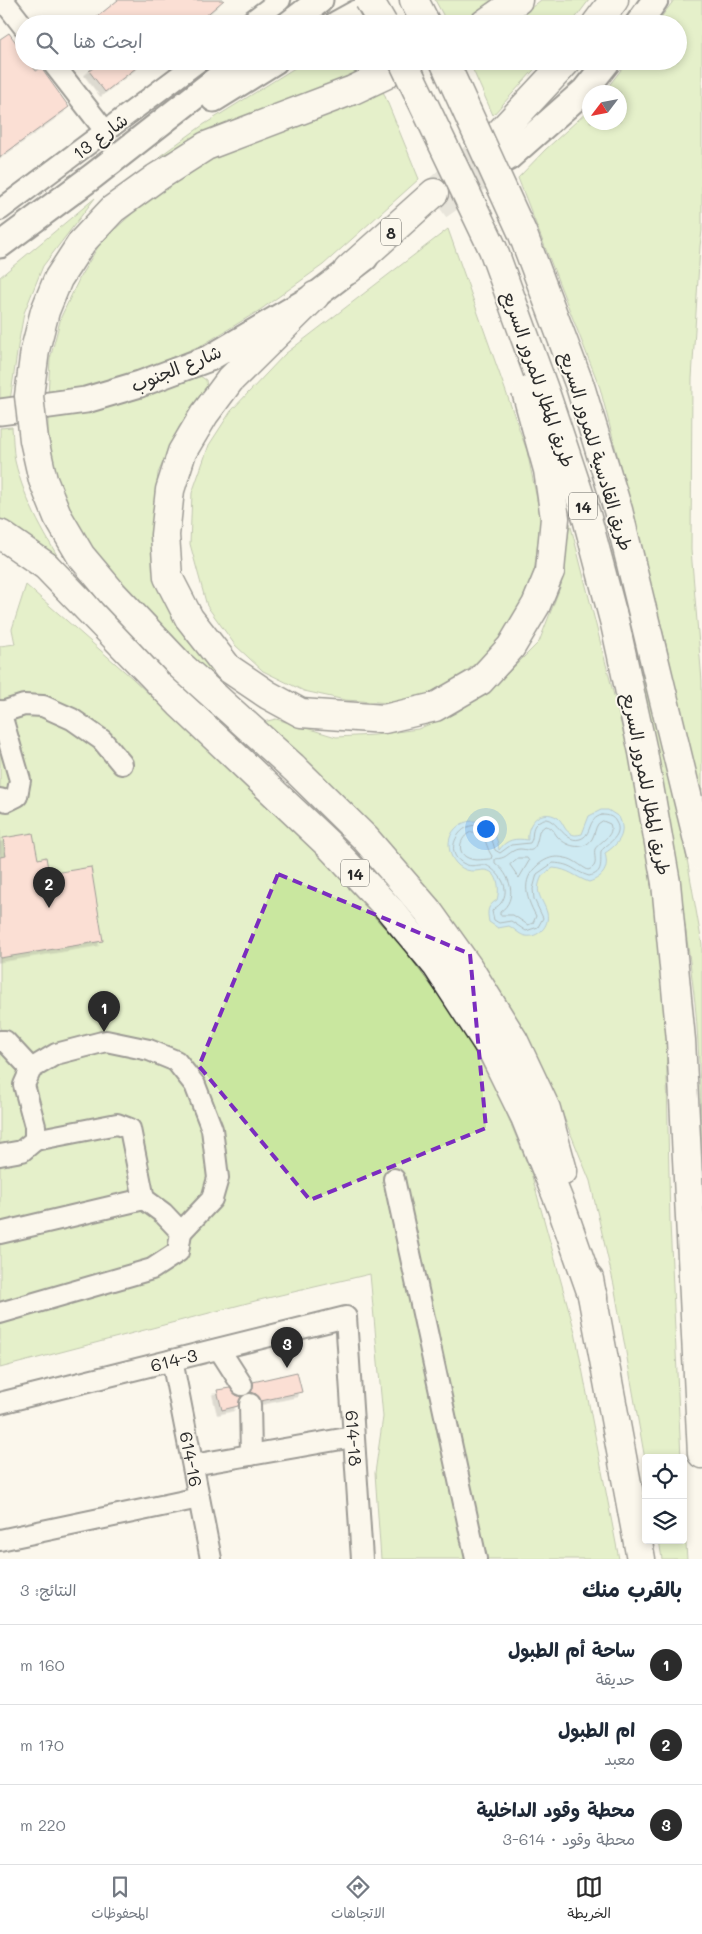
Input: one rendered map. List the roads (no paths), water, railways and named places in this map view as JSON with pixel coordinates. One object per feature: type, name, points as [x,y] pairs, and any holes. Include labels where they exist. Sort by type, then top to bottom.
[{"type":"highway","points":[[414,0],[422,15]]},
{"type":"highway","points":[[497,15],[518,0]]},
{"type":"highway","points":[[603,15],[614,0]]},
{"type":"highway","name":"14","points":[[390,70],[353,90],[206,146],[156,178],[113,209],[82,242],[58,279],[46,311],[34,350],[29,396],[34,440],[46,487],[58,517],[81,556],[113,594],[180,665],[293,767],[365,838],[428,911],[468,967],[514,1041],[546,1109],[572,1206],[593,1297],[641,1559]]},
{"type":"highway","points":[[315,296],[225,387],[204,415],[182,452],[170,490],[166,535],[168,576],[189,618],[228,668],[268,695],[301,713],[384,719],[435,707],[480,680],[511,647],[536,605],[550,572],[555,518],[548,470],[505,323],[444,146],[395,70]]},
{"type":"highway","name":"طريق القادسية للمرور السريع","points":[[448,70],[522,232],[580,386],[618,510],[702,857]]},
{"type":"highway","points":[[503,147],[560,70]]},
{"type":"highway","name":"طريق المطار للمرور السريع","points":[[444,146],[493,249],[528,343],[588,518],[615,624],[644,752],[666,883],[681,1040],[702,1454]]},
{"type":"highway","name":"8","points":[[348,270],[436,200]]},
{"type":"highway","name":"14","points":[[0,534],[46,566],[180,704],[328,844],[391,911],[438,966],[493,1052],[521,1109],[561,1206],[593,1297]]},
{"type":"main road","points":[[301,15],[320,0]]},
{"type":"main road","points":[[644,15],[655,0]]},
{"type":"main road","points":[[0,246],[228,70]]},
{"type":"main road","points":[[93,176],[261,70]]},
{"type":"main road","points":[[503,147],[586,90],[601,70]]},
{"type":"main road","name":"شارع الجنوب","points":[[42,406],[86,400],[140,384],[210,358],[315,296],[348,270]]},
{"type":"street","points":[[3,0],[15,15]]},
{"type":"street","points":[[259,15],[274,2]]},
{"type":"street","points":[[58,70],[106,132]]},
{"type":"street","name":"شارع 13","points":[[0,210],[187,70]]},
{"type":"street","points":[[0,799],[7,801],[17,796],[20,780],[1,712],[24,705],[43,706],[72,720],[102,740],[122,764]]},
{"type":"street","points":[[0,1041],[5,1041],[31,1069]]},
{"type":"street","points":[[0,1313],[152,1269],[178,1252],[181,1232],[212,1199],[218,1178],[212,1129],[195,1085],[176,1060],[149,1050],[106,1041],[56,1054],[31,1069],[24,1085],[35,1126],[35,1140]]},
{"type":"street","points":[[0,1155],[22,1150],[35,1140],[118,1124],[130,1129],[144,1199],[163,1213],[181,1232]]},
{"type":"street","points":[[394,1180],[476,1559]]},
{"type":"street","points":[[0,1233],[144,1199]]},
{"type":"street","name":"614-3","points":[[0,1403],[346,1317]]},
{"type":"street","name":"614-18","points":[[346,1317],[362,1559]]},
{"type":"street","points":[[219,1349],[242,1385]]},
{"type":"street","name":"614-16","points":[[172,1360],[211,1559]]},
{"type":"street","points":[[250,1404],[251,1455]]},
{"type":"street","points":[[193,1465],[353,1437]]},
{"type":"street","points":[[0,1540],[199,1498]]},
{"type":"water","points":[[601,810],[608,810],[619,817],[622,828],[618,842],[605,853],[606,867],[602,875],[589,882],[568,872],[553,868],[542,876],[538,887],[547,913],[547,922],[545,927],[535,935],[524,935],[509,926],[498,928],[489,922],[488,909],[497,900],[498,896],[497,881],[492,873],[488,871],[466,870],[456,863],[450,852],[449,841],[453,831],[469,821],[479,822],[488,826],[495,836],[499,850],[512,840],[528,840],[529,828],[532,823],[536,818],[546,814],[558,818],[568,832],[577,835],[582,834],[589,816]]},
{"type":"tunnel","points":[[434,193],[498,135]]},
{"type":"tunnel","points":[[439,207],[508,158]]},
{"type":"place","name":"ام الطبول","points":[[49,908]]},
{"type":"place","name":"ساحة أم الطبول","points":[[104,1032]]},
{"type":"place","name":"محطة وقود الداخلية","points":[[287,1368]]}]
